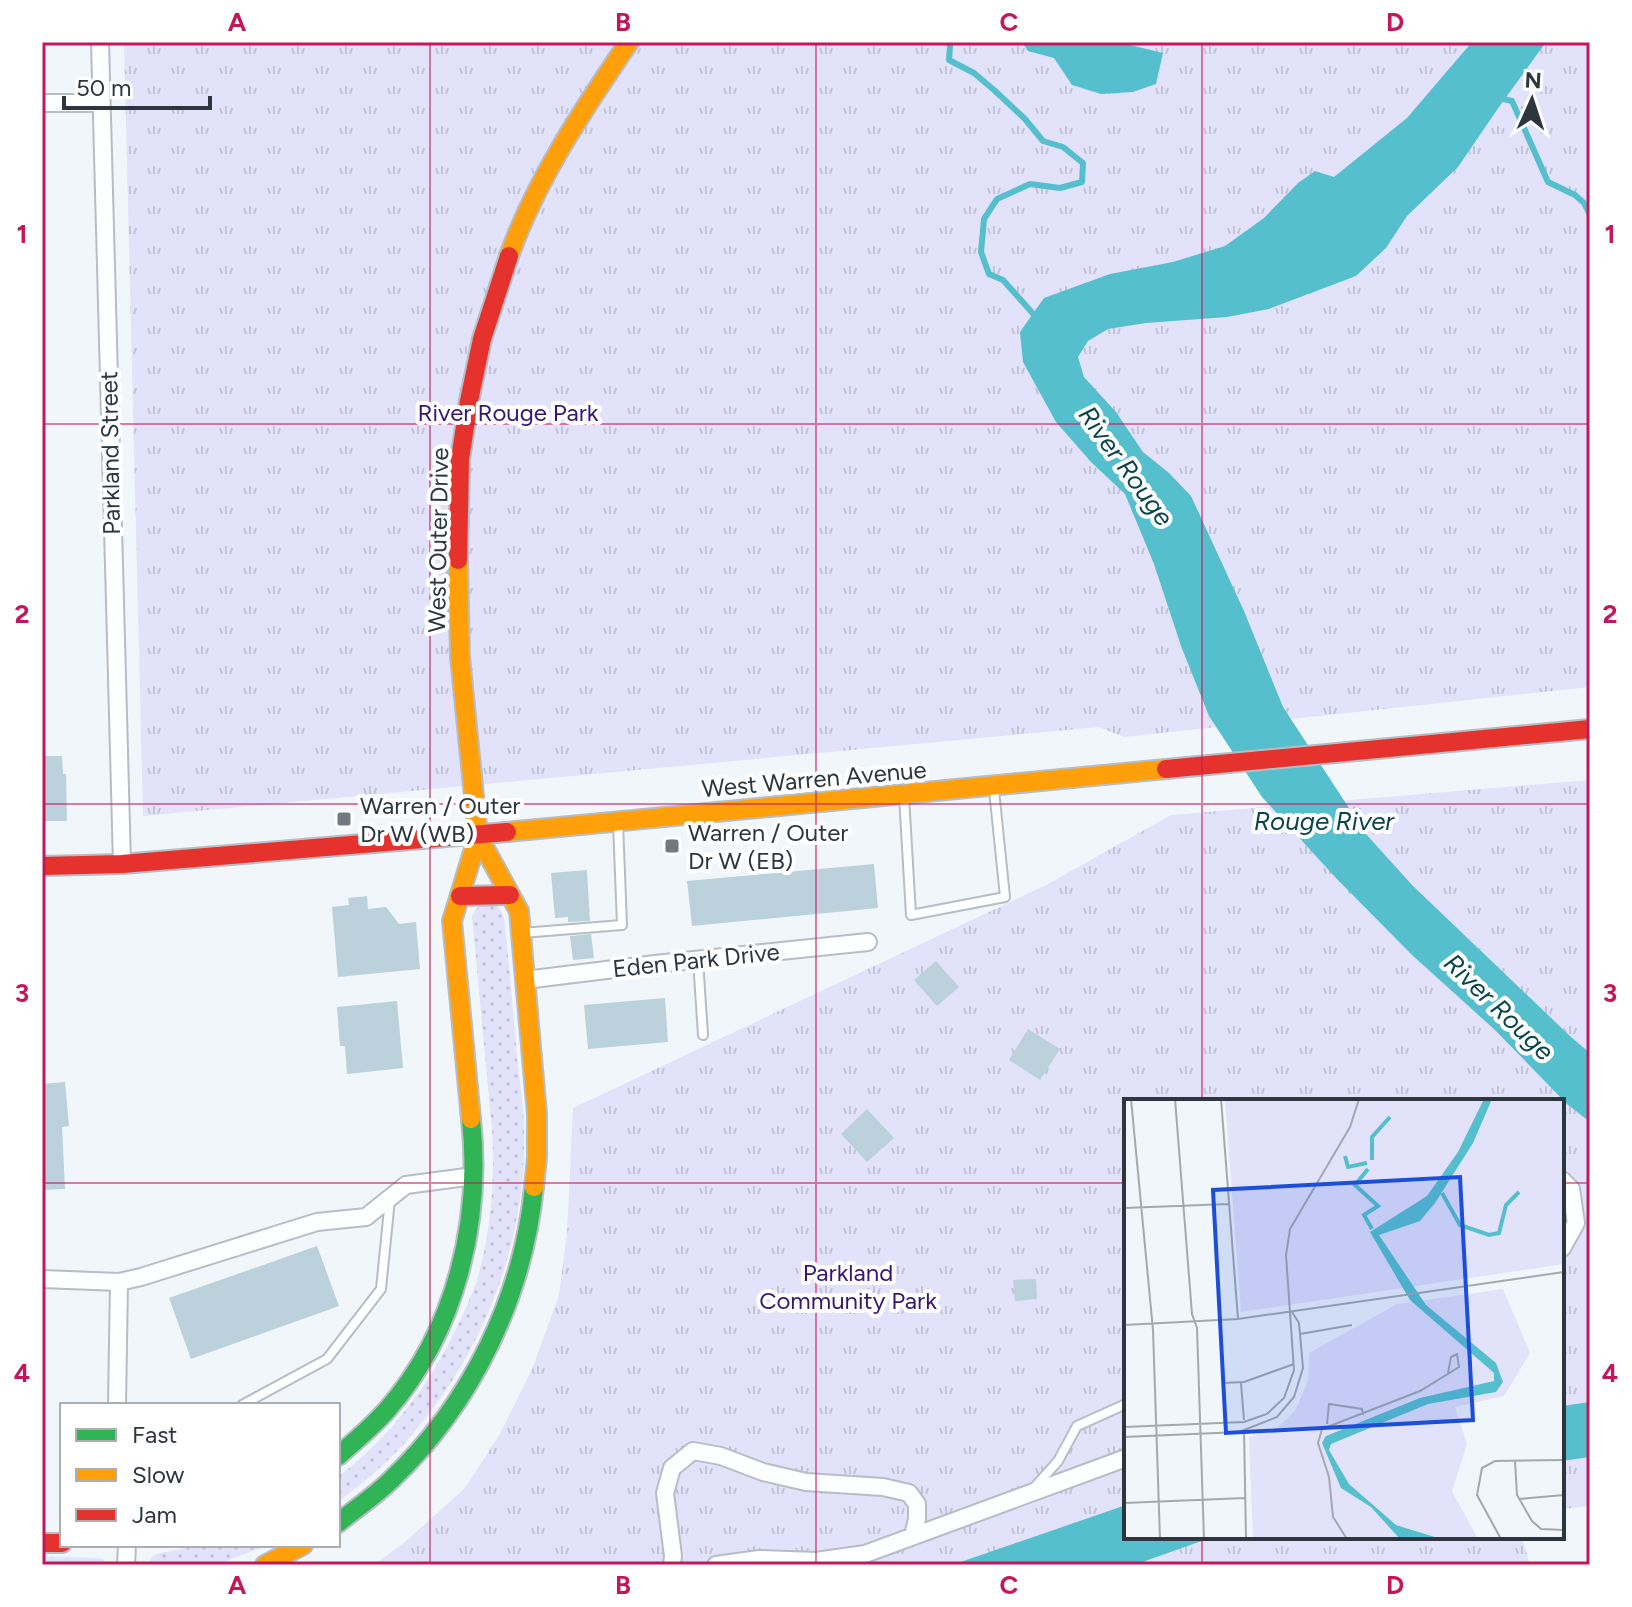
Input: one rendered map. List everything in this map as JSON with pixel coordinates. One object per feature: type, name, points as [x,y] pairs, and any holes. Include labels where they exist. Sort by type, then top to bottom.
[{"type":"main road","name":"West Outer Drive","points":[[340,1454],[373,1424],[418,1365],[451,1298],[465,1253],[471,1216],[474,1144],[452,921],[478,836],[460,657],[460,459],[469,401],[482,339],[515,239],[555,156],[629,42]]},
{"type":"main road","name":"West Warren Avenue","points":[[42,866],[122,864],[478,836],[1590,729]]},
{"type":"main road","name":"West Outer Drive","points":[[340,1521],[390,1481],[426,1443],[463,1393],[506,1309],[525,1247],[537,1157],[537,1114],[519,911],[478,836]]},
{"type":"main road","points":[[460,896],[510,895]]},
{"type":"main road","points":[[265,1565],[299,1547]]},
{"type":"street","name":"Parkland Street","points":[[100,42],[122,864]]},
{"type":"street","points":[[42,103],[101,103]]},
{"type":"street","name":"Eden Park Drive","points":[[525,980],[868,942]]},
{"type":"street","points":[[42,1279],[119,1282],[141,1277],[317,1222],[366,1217],[406,1185],[474,1176]]},
{"type":"street","points":[[1564,1182],[1571,1189],[1576,1223],[1564,1244]]},
{"type":"street","points":[[117,1403],[119,1282]]},
{"type":"street","points":[[672,1565],[665,1493],[672,1468],[693,1451],[721,1456],[763,1472],[806,1482],[883,1487],[909,1493],[917,1504],[913,1536]]},
{"type":"street","points":[[716,1565],[759,1559],[816,1561],[865,1554],[1124,1459]]},
{"type":"lane","points":[[904,795],[911,915],[1005,897],[994,786]]},
{"type":"lane","points":[[521,933],[622,925],[618,822]]},
{"type":"lane","points":[[698,959],[703,1035]]},
{"type":"lane","points":[[246,1403],[327,1359],[381,1289],[390,1199]]},
{"type":"lane","points":[[1030,1493],[1058,1461],[1077,1426],[1124,1405]]},
{"type":"lane","points":[[1058,1461],[1077,1476]]},
{"type":"green space","name":"River Rouge Park","points":[[124,42],[1590,42],[1590,687],[1124,737],[1099,727],[143,816]]},
{"type":"green space","name":"Parkland Community Park","points":[[1590,780],[1590,1506],[1564,1509],[1564,1099],[1124,1099],[1124,1539],[1523,1539],[1530,1565],[374,1565],[405,1542],[465,1488],[500,1434],[533,1367],[559,1295],[567,1233],[573,1108],[1048,884],[1171,815]]},
{"type":"green space","points":[[479,905],[497,905],[504,917],[523,1115],[523,1168],[518,1213],[494,1299],[453,1380],[398,1450],[340,1500],[340,1475],[391,1428],[420,1391],[456,1329],[478,1277],[491,1205],[493,1149],[472,916]]},
{"type":"green space","points":[[190,1547],[264,1547],[215,1565],[148,1565],[156,1554]]},
{"type":"green space","points":[[42,1557],[95,1558],[109,1565],[42,1565]]},
{"type":"water","points":[[1022,42],[1118,42],[1163,53],[1156,84],[1133,92],[1101,94],[1072,85],[1054,58],[1028,51]]},
{"type":"water","points":[[1472,42],[1546,42],[1458,167],[1407,216],[1386,248],[1356,276],[1269,309],[1227,317],[1108,329],[1088,341],[1078,357],[1084,377],[1116,412],[1143,452],[1191,496],[1244,611],[1283,707],[1366,834],[1412,885],[1590,1053],[1590,1122],[1567,1104],[1495,1030],[1411,954],[1262,797],[1209,716],[1125,494],[1091,462],[1056,422],[1023,362],[1020,332],[1044,298],[1110,274],[1173,262],[1225,246],[1264,218],[1298,183],[1315,171],[1334,177],[1407,118]]},
{"type":"water","points":[[1590,1402],[1590,1457],[1564,1461],[1564,1406]]},
{"type":"water","points":[[1124,1506],[1124,1539],[1207,1539],[1134,1565],[952,1565]]},
{"type":"building","points":[[42,756],[62,756],[63,774],[66,774],[67,821],[44,821]]},
{"type":"building","points":[[874,864],[878,908],[692,926],[687,881]]},
{"type":"building","points":[[587,870],[590,921],[568,922],[568,917],[555,918],[551,873]]},
{"type":"building","points":[[367,896],[368,909],[386,907],[399,924],[416,922],[420,969],[338,977],[332,907],[349,905],[348,898]]},
{"type":"building","points":[[591,934],[594,958],[573,960],[570,936]]},
{"type":"building","points":[[936,961],[959,987],[937,1006],[914,980]]},
{"type":"building","points":[[665,998],[668,1042],[588,1049],[584,1005]]},
{"type":"building","points":[[397,1001],[403,1068],[347,1074],[345,1046],[340,1046],[337,1007]]},
{"type":"building","points":[[1028,1029],[1060,1049],[1040,1080],[1009,1060]]},
{"type":"building","points":[[65,1082],[69,1126],[62,1127],[65,1189],[42,1190],[42,1084]]},
{"type":"building","points":[[867,1109],[894,1138],[867,1162],[841,1134]]},
{"type":"building","points":[[317,1246],[339,1306],[191,1359],[169,1298]]},
{"type":"building","points":[[1036,1279],[1037,1299],[1015,1301],[1013,1280]]},
{"type":"waterway","points":[[948,42],[949,60],[974,73],[994,90],[1043,141],[1063,147],[1083,163],[1082,182],[1060,188],[1030,184],[997,199],[984,219],[981,252],[989,274],[1003,280],[1036,317]]},
{"type":"waterway","points":[[1499,98],[1512,101],[1548,182],[1575,195],[1590,215]]},
{"type":"traffic: fast","points":[[340,1454],[381,1416],[411,1379],[431,1346],[447,1310],[459,1273],[472,1196],[471,1119]]},
{"type":"traffic: fast","points":[[340,1521],[385,1486],[420,1450],[469,1382],[505,1308],[528,1228],[534,1187]]},
{"type":"traffic: slow","points":[[509,256],[547,172],[629,42]]},
{"type":"traffic: slow","points":[[458,560],[460,657],[478,836],[452,921],[471,1119]]},
{"type":"traffic: slow","points":[[507,832],[1166,769]]},
{"type":"traffic: slow","points":[[478,836],[519,911],[537,1114],[534,1187]]},
{"type":"traffic: slow","points":[[265,1565],[299,1547]]},
{"type":"traffic: jam","points":[[458,560],[460,459],[469,401],[482,339],[509,256]]},
{"type":"traffic: jam","points":[[1166,769],[1590,729]]},
{"type":"traffic: jam","points":[[42,866],[122,864],[507,832]]},
{"type":"traffic: jam","points":[[460,896],[510,895]]},
{"type":"traffic: jam","points":[[42,1543],[60,1543]]},
{"type":"place","name":"Warren / Outer Dr W (WB)","points":[[344,819]]},
{"type":"place","name":"Warren / Outer Dr W (EB)","points":[[672,846]]},
{"type":"water label","name":"River Rouge","points":[[1126,466]]},
{"type":"water label","name":"Rouge River","points":[[1324,821]]},
{"type":"water label","name":"River Rouge","points":[[1499,1007]]}]
